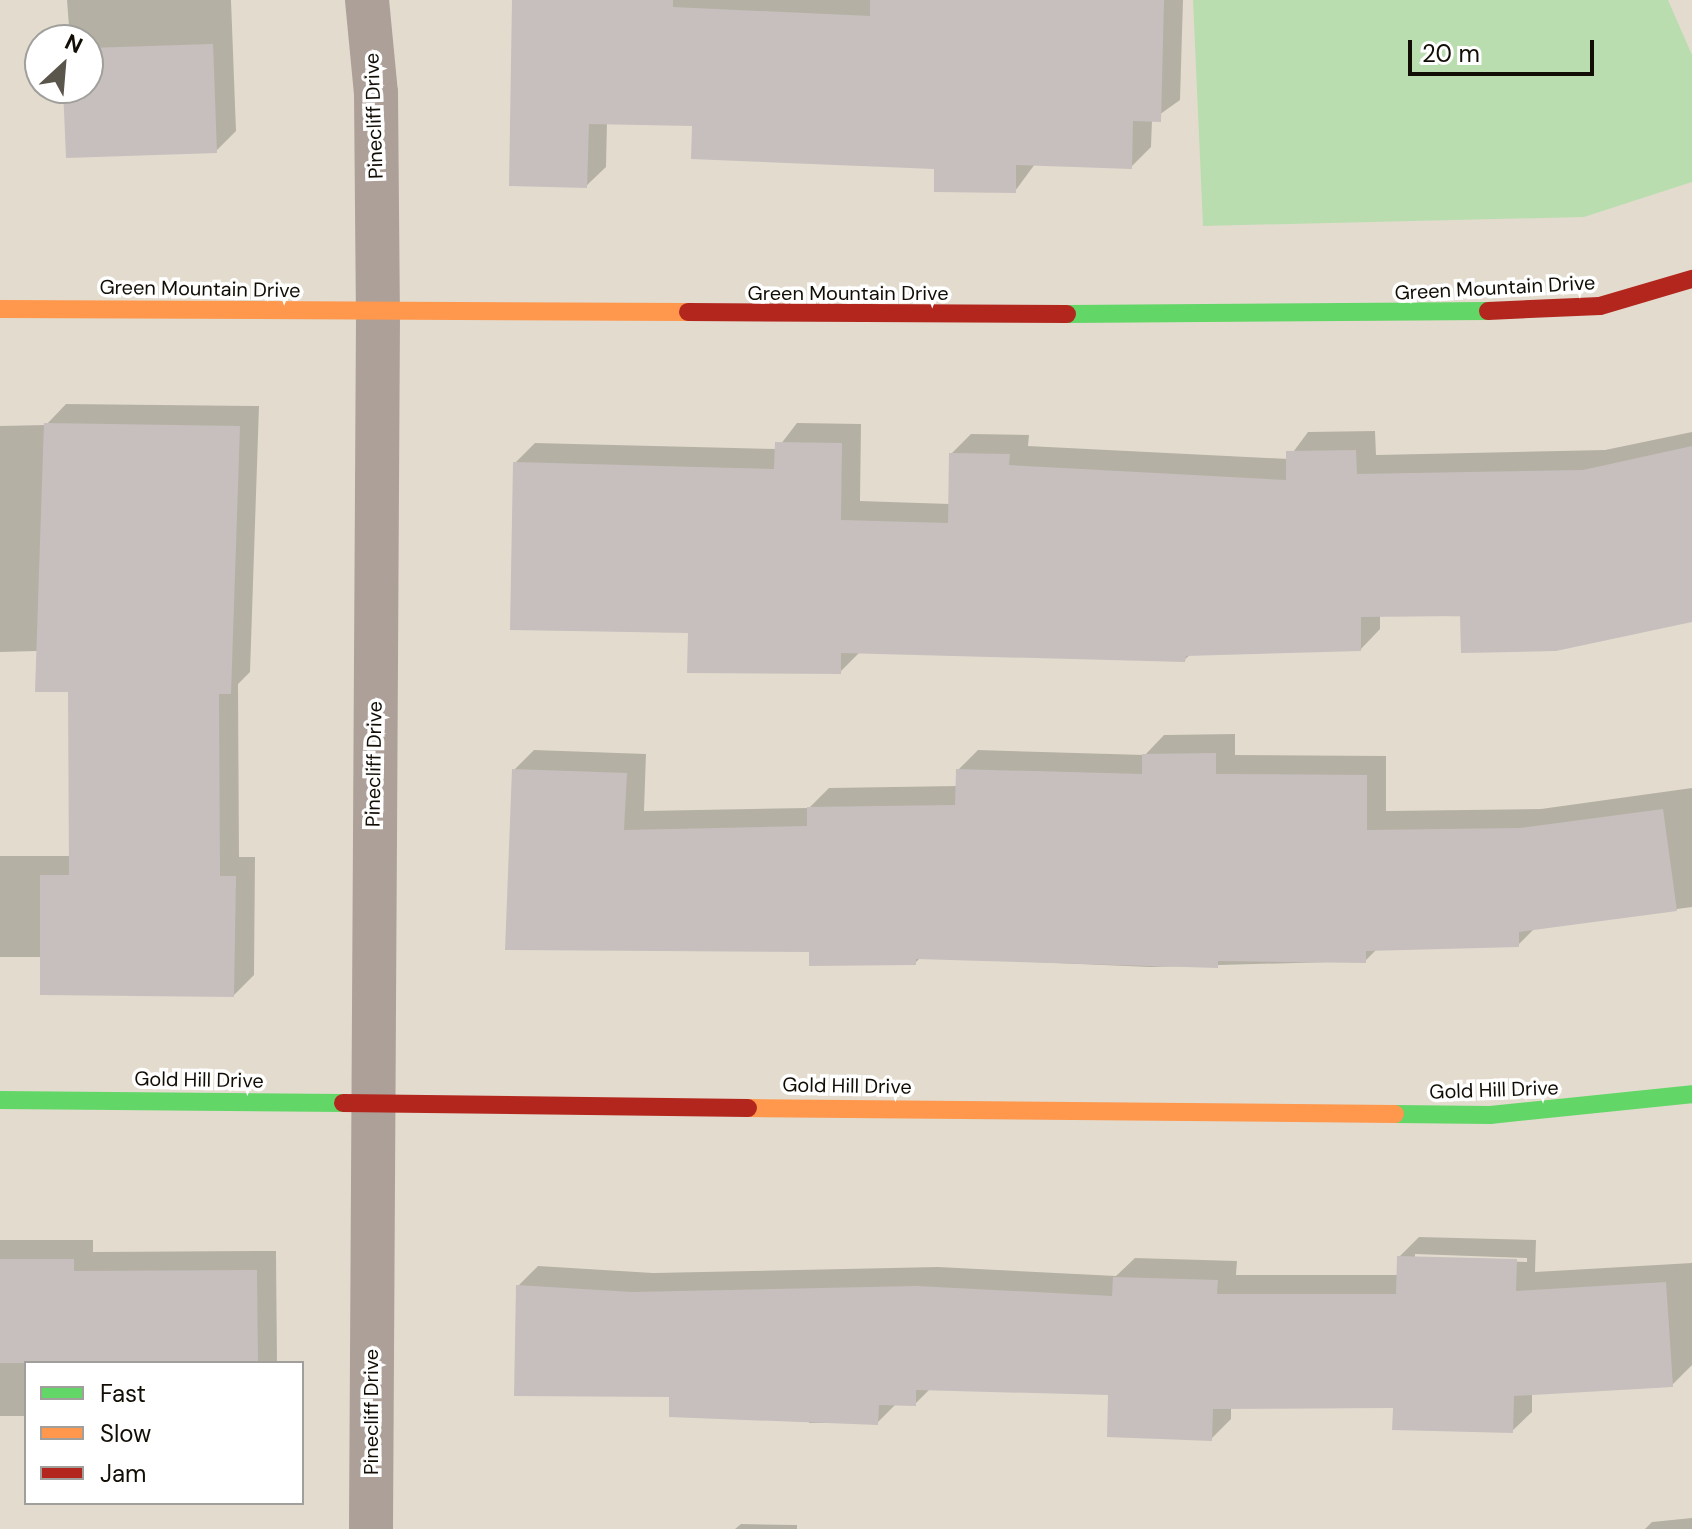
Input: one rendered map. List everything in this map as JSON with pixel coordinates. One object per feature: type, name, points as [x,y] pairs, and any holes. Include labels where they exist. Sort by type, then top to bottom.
[{"type":"street","name":"Pinecliff Drive","points":[[367,0],[376,93],[378,314],[370,1103],[371,1529]]},
{"type":"street","name":"Green Mountain Drive","points":[[0,309],[378,314],[1385,316],[1600,306],[1692,279]]},
{"type":"street","name":"Gold Hill Drive","points":[[0,1100],[1490,1115],[1692,1094]]},
{"type":"green space","points":[[1193,0],[1668,0],[1692,55],[1692,182],[1584,217],[1203,226]]},
{"type":"building","points":[[512,0],[673,0],[673,7],[870,16],[870,0],[1164,0],[1161,122],[1133,121],[1132,169],[1016,165],[1016,193],[934,192],[934,169],[691,159],[692,126],[589,124],[587,188],[509,186]]},
{"type":"building","points":[[213,44],[217,153],[66,158],[64,104],[104,104],[104,47]]},
{"type":"building","points":[[44,423],[240,426],[231,694],[219,694],[220,876],[236,876],[234,997],[40,995],[40,875],[69,875],[68,692],[35,692]]},
{"type":"building","points":[[775,442],[842,443],[841,520],[948,523],[949,453],[1010,454],[1009,465],[1286,480],[1286,451],[1356,450],[1357,474],[1583,470],[1692,446],[1692,622],[1556,651],[1461,653],[1460,616],[1361,617],[1361,651],[1186,656],[1185,662],[841,653],[841,674],[687,673],[688,633],[510,630],[513,462],[774,469]]},
{"type":"building","points":[[1216,753],[1216,774],[1367,775],[1367,830],[1520,828],[1663,809],[1677,911],[1519,932],[1519,947],[1366,951],[1366,963],[1218,961],[1218,968],[916,959],[916,965],[809,966],[809,952],[505,950],[512,769],[627,773],[624,830],[807,826],[807,807],[955,805],[956,769],[1142,774],[1142,754]]},
{"type":"building","points":[[1397,1256],[1517,1259],[1516,1291],[1666,1282],[1673,1387],[1514,1396],[1513,1433],[1392,1430],[1393,1408],[1213,1409],[1212,1441],[1107,1437],[1108,1395],[916,1390],[916,1406],[879,1405],[878,1425],[669,1417],[669,1397],[514,1396],[516,1285],[632,1292],[917,1286],[1112,1296],[1113,1277],[1218,1280],[1217,1294],[1396,1294]]},
{"type":"building","points":[[0,1259],[74,1259],[74,1271],[257,1270],[258,1361],[0,1363]]},
{"type":"traffic: fast","points":[[1067,314],[1488,311]]},
{"type":"traffic: fast","points":[[1395,1114],[1490,1115],[1692,1094]]},
{"type":"traffic: fast","points":[[0,1100],[343,1103]]},
{"type":"traffic: slow","points":[[0,309],[688,312]]},
{"type":"traffic: slow","points":[[748,1108],[1395,1114]]},
{"type":"traffic: jam","points":[[1488,311],[1600,306],[1692,279]]},
{"type":"traffic: jam","points":[[688,312],[1067,314]]},
{"type":"traffic: jam","points":[[343,1103],[748,1108]]}]
